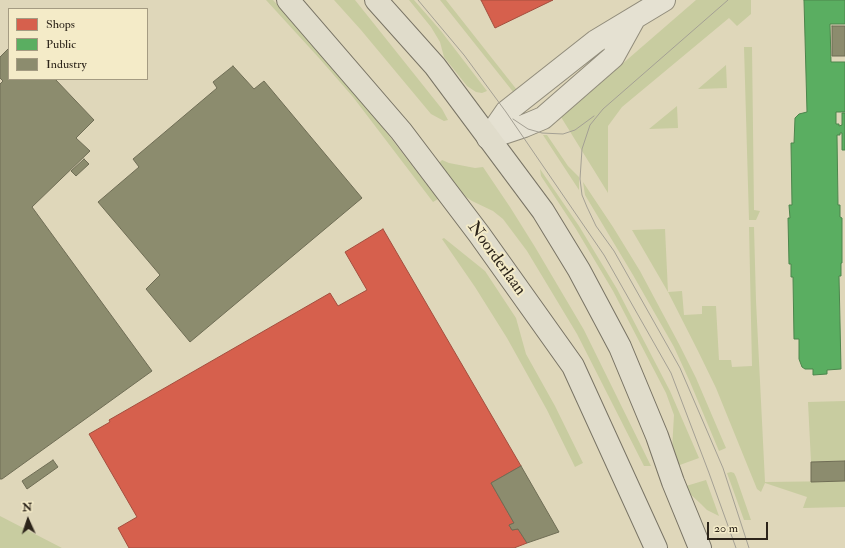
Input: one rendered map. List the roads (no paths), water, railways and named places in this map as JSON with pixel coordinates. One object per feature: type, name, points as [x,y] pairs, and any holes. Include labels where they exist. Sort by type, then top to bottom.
[{"type":"main road","name":"Noorderlaan","points":[[288,0],[401,131],[479,234],[573,366],[656,548]]},
{"type":"main road","points":[[376,0],[435,66],[543,211],[579,270],[620,347],[657,436],[673,482],[700,548]]},
{"type":"street","points":[[488,138],[543,118],[613,57],[636,9],[664,0]]},
{"type":"tram line","points":[[418,0],[464,55],[506,112],[604,255],[671,373],[736,548]]},
{"type":"tram line","points":[[728,0],[603,109],[590,125],[582,149],[580,179],[582,195],[596,226],[614,251],[680,368],[723,468],[749,548]]},
{"type":"tram line","points":[[513,119],[528,129],[542,133],[563,134],[575,130],[594,116]]}]
